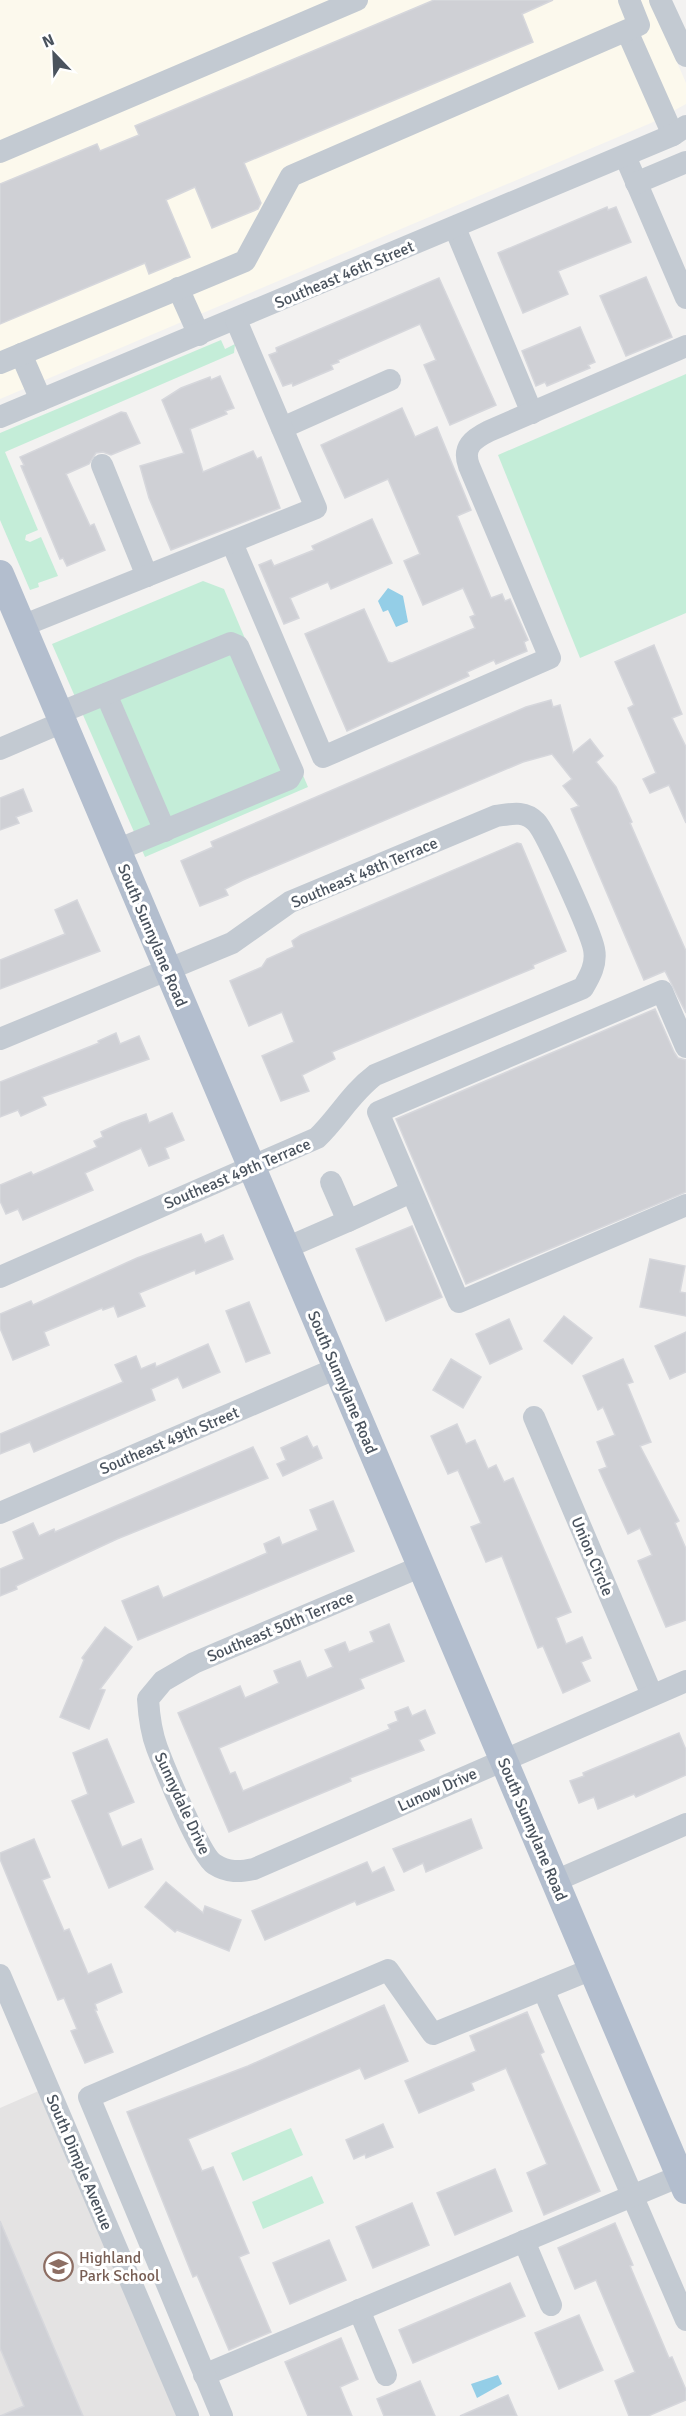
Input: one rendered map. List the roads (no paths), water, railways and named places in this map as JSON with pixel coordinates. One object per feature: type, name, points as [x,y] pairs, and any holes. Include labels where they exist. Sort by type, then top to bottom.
[{"type":"main road","name":"South Sunnylane Road","points":[[0,574],[683,2183]]},
{"type":"street","points":[[0,152],[357,0]]},
{"type":"street","points":[[0,363],[245,261],[291,176],[639,25],[629,0]]},
{"type":"street","points":[[660,0],[686,56]]},
{"type":"street","points":[[627,31],[680,131]]},
{"type":"street","name":"Southeast 46th Street","points":[[0,417],[455,228],[680,131]]},
{"type":"street","points":[[625,156],[686,298]]},
{"type":"street","points":[[636,183],[686,162]]},
{"type":"street","points":[[455,228],[532,413]]},
{"type":"street","points":[[178,288],[199,335]]},
{"type":"street","points":[[22,626],[316,508],[236,320]]},
{"type":"street","points":[[231,543],[323,757],[550,658],[466,454],[469,445],[476,438],[686,346]]},
{"type":"street","points":[[21,354],[41,400]]},
{"type":"street","points":[[282,428],[390,380]]},
{"type":"street","points":[[102,465],[147,576]]},
{"type":"street","points":[[0,749],[106,694],[231,643],[238,646],[293,772],[289,779],[117,850]]},
{"type":"street","points":[[106,694],[165,831]]},
{"type":"street","name":"Southeast 48th Terrace","points":[[0,1039],[232,943],[291,902],[496,816],[518,812],[535,821],[548,840],[567,885]]},
{"type":"street","name":"Southeast 49th Terrace","points":[[0,1277],[317,1138],[332,1124],[358,1087],[375,1075],[583,988],[593,973],[594,949],[567,885]]},
{"type":"street","points":[[686,1047],[662,991],[378,1112],[459,1302],[686,1205]]},
{"type":"street","points":[[331,1182],[348,1221]]},
{"type":"street","points":[[286,1248],[411,1192]]},
{"type":"street","name":"Southeast 49th Street","points":[[0,1513],[337,1368]]},
{"type":"street","name":"Union Circle","points":[[534,1417],[652,1695]]},
{"type":"street","name":"Southeast 50th Terrace","points":[[148,1699],[163,1681],[194,1663],[422,1566]]},
{"type":"street","name":"Lunow Drive","points":[[254,1869],[686,1681]]},
{"type":"street","name":"Sunnydale Drive","points":[[148,1699],[149,1719],[157,1747],[197,1838],[213,1863],[235,1872],[254,1869]]},
{"type":"street","points":[[555,1881],[686,1824]]},
{"type":"street","points":[[222,2416],[89,2097],[388,1970],[433,2034],[592,1969]]},
{"type":"street","name":"South Dimple Avenue","points":[[0,1975],[188,2416]]},
{"type":"street","points":[[543,1989],[686,2320]]},
{"type":"street","points":[[204,2375],[632,2196],[683,2183]]},
{"type":"street","points":[[524,2241],[551,2305]]},
{"type":"street","points":[[358,2310],[386,2375]]},
{"type":"water","points":[[388,588],[403,596],[408,622],[396,627],[388,610],[383,612],[378,601]]},
{"type":"water","points":[[498,2375],[502,2384],[477,2398],[471,2384]]},
{"type":"place","name":"Highland Park School","points":[[58,2266]]}]
